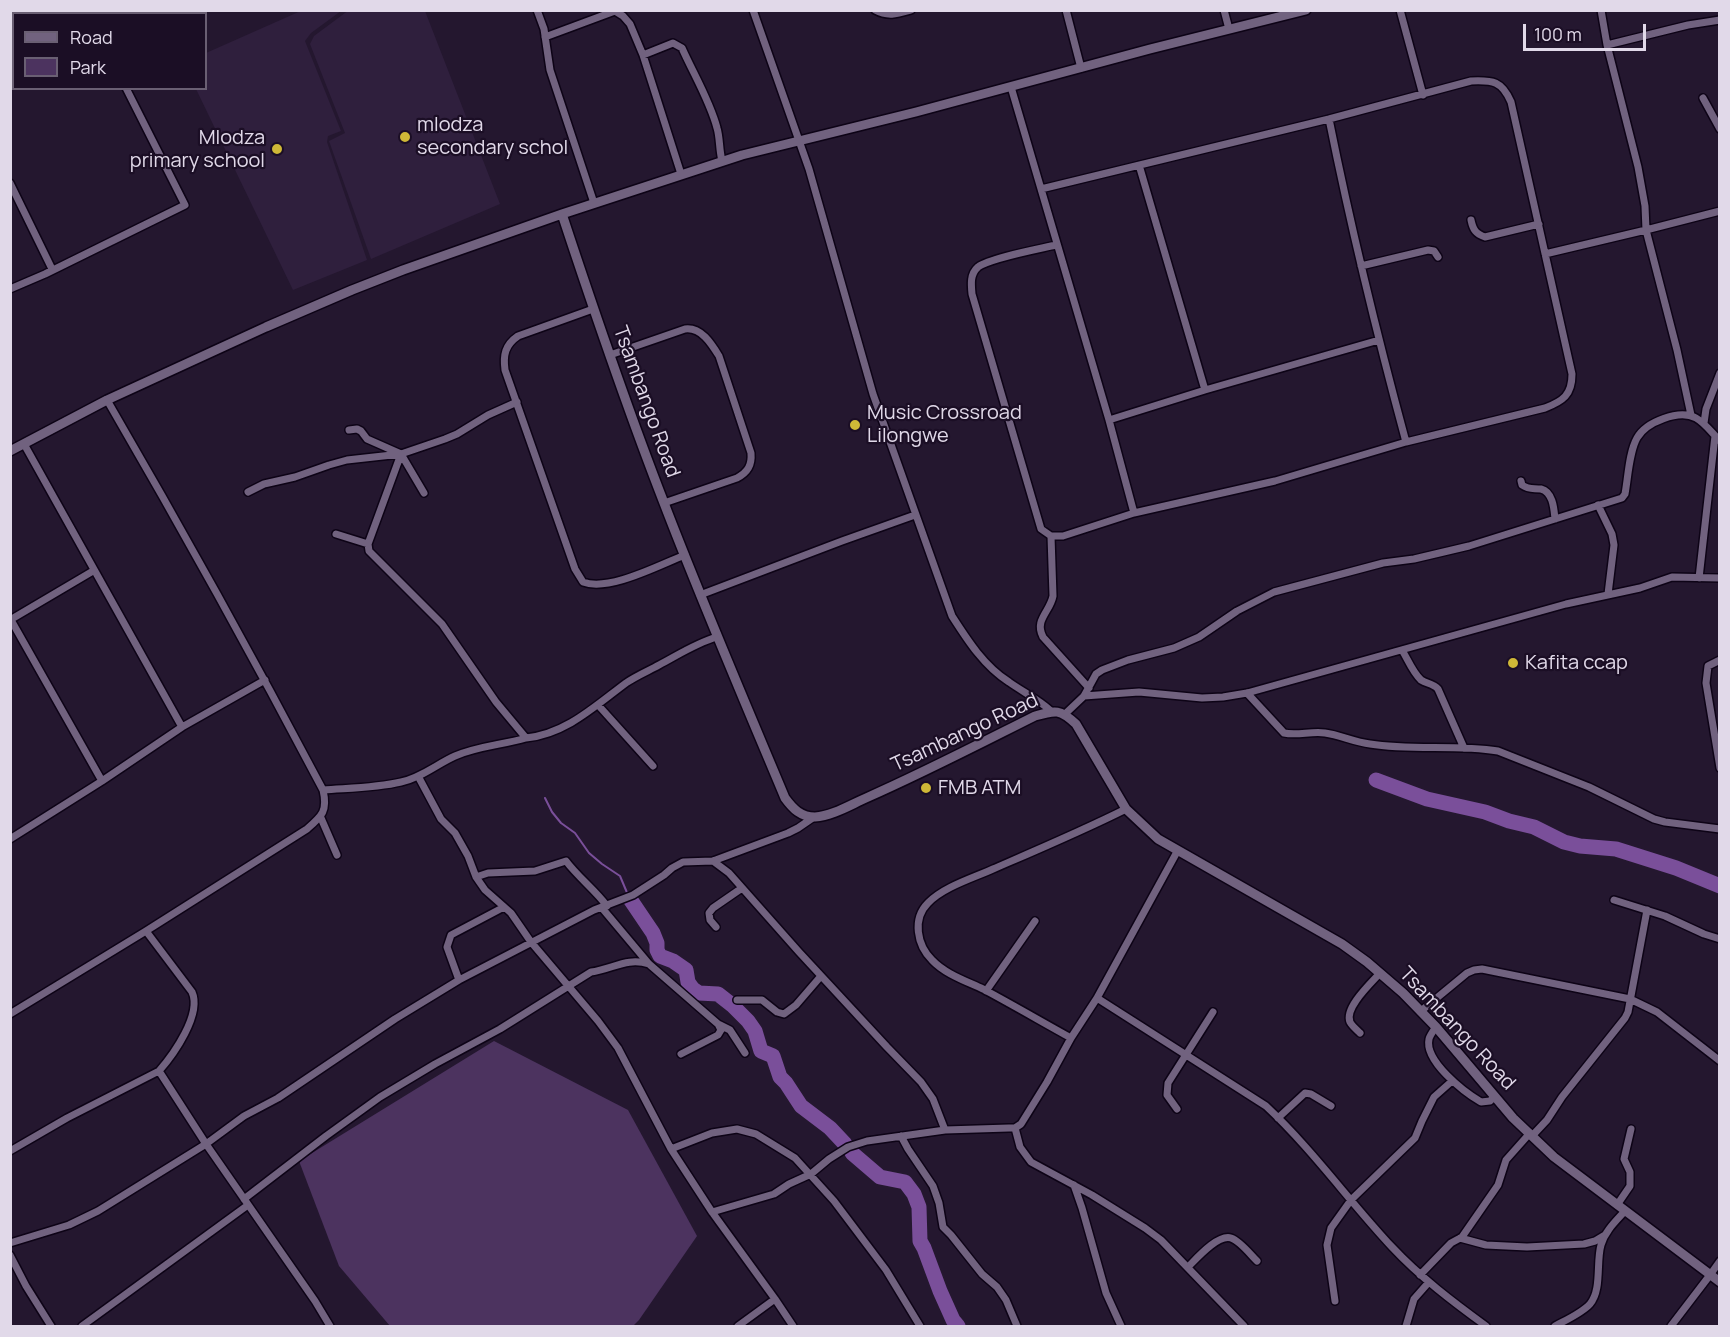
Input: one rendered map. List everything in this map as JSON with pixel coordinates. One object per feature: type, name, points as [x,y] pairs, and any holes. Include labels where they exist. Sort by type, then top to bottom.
[{"type":"street","points":[[537,10],[545,37],[550,70],[594,203]]},
{"type":"street","points":[[753,10],[809,169],[873,394],[952,616],[969,643],[990,667],[1008,682],[1041,701],[1051,711]]},
{"type":"street","points":[[875,10],[884,15],[894,15],[911,10]]},
{"type":"street","points":[[1066,10],[1081,68]]},
{"type":"street","points":[[1224,10],[1229,29]]},
{"type":"street","points":[[10,451],[107,400],[352,290],[594,203],[722,161],[799,140],[916,112],[1306,10]]},
{"type":"street","points":[[1400,10],[1423,95]]},
{"type":"street","points":[[1601,10],[1606,45],[1638,167],[1645,206],[1646,230],[1677,350],[1691,416]]},
{"type":"street","points":[[545,37],[615,11],[630,24],[643,55],[681,174]]},
{"type":"street","points":[[1606,45],[1688,25],[1719,20]]},
{"type":"street","points":[[643,55],[673,43],[682,48],[713,114],[719,135],[722,161]]},
{"type":"street","points":[[1041,189],[1329,119],[1471,81],[1498,83],[1507,91],[1511,102],[1572,374],[1572,384],[1563,399],[1545,408],[1406,442],[1275,481],[1134,513],[1063,536],[1051,536],[1041,529],[972,294],[971,279],[977,268],[988,262],[1056,244]]},
{"type":"street","points":[[1011,87],[1134,513]]},
{"type":"street","points":[[10,289],[185,205],[127,90]]},
{"type":"street","points":[[1703,98],[1719,129]]},
{"type":"street","points":[[1329,119],[1361,266],[1406,442]]},
{"type":"street","points":[[1139,165],[1205,390]]},
{"type":"street","points":[[10,183],[52,269]]},
{"type":"street","points":[[1545,254],[1719,211]]},
{"type":"street","name":"Tsambango Road","points":[[562,214],[593,309],[700,595],[785,798],[799,813],[813,817],[832,813],[896,785],[1035,716],[1051,711],[1065,714],[1076,724],[1126,808],[1158,839],[1342,944],[1380,973],[1421,1011],[1513,1118],[1554,1156],[1719,1282]]},
{"type":"street","points":[[1471,220],[1473,229],[1478,235],[1485,237],[1539,224]]},
{"type":"street","points":[[1361,266],[1428,250],[1434,251],[1438,257]]},
{"type":"street","points":[[593,309],[518,336],[510,342],[504,359],[505,370],[575,569],[583,582],[598,585],[612,583],[685,555]]},
{"type":"street","points":[[610,355],[692,328],[698,330],[713,346],[718,356],[752,461],[743,474],[737,478],[664,503]]},
{"type":"street","points":[[1109,420],[1379,340]]},
{"type":"street","points":[[1704,423],[1706,409],[1719,373]]},
{"type":"street","points":[[10,1014],[307,829],[321,818],[324,810],[323,790],[265,680],[107,400]]},
{"type":"street","points":[[248,492],[264,484],[295,477],[347,460],[401,454],[457,434],[488,415],[517,402]]},
{"type":"street","points":[[1065,714],[1084,696],[1096,674],[1102,670],[1128,660],[1174,648],[1199,637],[1237,611],[1275,592],[1383,563],[1414,559],[1469,546],[1619,499],[1624,496],[1637,438],[1652,424],[1673,416],[1691,416],[1704,423],[1718,438],[1699,578]]},
{"type":"street","points":[[349,430],[357,429],[367,439],[401,454],[424,493]]},
{"type":"street","points":[[24,444],[182,727]]},
{"type":"street","points":[[401,454],[368,544],[369,551],[442,624],[496,702],[526,738]]},
{"type":"street","points":[[1521,481],[1522,485],[1528,489],[1545,491],[1550,496],[1555,519]]},
{"type":"street","points":[[1598,505],[1612,534],[1614,545],[1608,594]]},
{"type":"street","points":[[700,595],[915,515]]},
{"type":"street","points":[[336,534],[368,544]]},
{"type":"street","points":[[1051,536],[1053,596],[1039,630],[1089,688]]},
{"type":"street","points":[[93,571],[11,620],[102,781]]},
{"type":"street","points":[[1084,696],[1139,692],[1202,698],[1247,693],[1566,604],[1640,588],[1672,576],[1719,578]]},
{"type":"street","points":[[323,790],[403,782],[455,755],[488,745],[550,734],[598,706],[637,676],[696,645],[717,637]]},
{"type":"street","points":[[1402,650],[1418,677],[1438,689],[1464,748]]},
{"type":"street","points":[[1719,660],[1708,666],[1706,683],[1719,768]]},
{"type":"street","points":[[10,839],[182,727],[265,680]]},
{"type":"street","points":[[1247,693],[1284,733],[1289,735],[1323,732],[1370,744],[1498,751],[1589,787],[1654,819],[1719,829]]},
{"type":"street","points":[[598,706],[653,766]]},
{"type":"street","points":[[418,776],[441,819],[455,833],[468,856],[476,877],[485,890],[511,914],[531,942],[618,1048],[671,1149],[712,1212],[793,1326]]},
{"type":"street","points":[[1071,1038],[940,968],[926,953],[919,937],[918,926],[929,902],[938,895],[1126,808]]},
{"type":"street","points":[[10,1243],[69,1225],[98,1211],[206,1144],[244,1116],[278,1098],[395,1019],[459,980],[531,942],[633,895],[683,862],[713,861],[788,833],[813,817]]},
{"type":"street","points":[[321,818],[338,855]]},
{"type":"street","points":[[712,1212],[774,1194],[811,1174],[848,1147],[867,1141],[945,1130],[1016,1128],[1025,1119],[1071,1038],[1097,998],[1178,850]]},
{"type":"street","points":[[476,877],[488,873],[534,871],[566,861],[576,875],[587,884],[649,964],[718,1024],[730,1030],[745,1053]]},
{"type":"street","points":[[713,861],[729,873],[886,1047],[921,1082],[933,1099],[945,1130]]},
{"type":"street","points":[[716,927],[710,921],[709,913],[741,888]]},
{"type":"street","points":[[1614,900],[1665,916],[1719,939]]},
{"type":"street","points":[[459,980],[447,947],[451,935],[504,907]]},
{"type":"street","points":[[1420,1275],[1451,1242],[1462,1237],[1498,1185],[1506,1160],[1547,1119],[1625,1018],[1647,910]]},
{"type":"street","points":[[986,991],[1035,921]]},
{"type":"street","points":[[10,1151],[67,1118],[159,1071],[167,1062],[188,1027],[195,1004],[192,992],[146,931]]},
{"type":"street","points":[[82,1326],[246,1202],[326,1136],[380,1097],[500,1029],[591,972],[626,962],[649,964]]},
{"type":"street","points":[[1421,1011],[1467,973],[1482,969],[1630,999],[1657,1012],[1719,1061]]},
{"type":"street","points":[[1360,1033],[1351,1023],[1349,1014],[1352,1006],[1380,973]]},
{"type":"street","points":[[737,1000],[762,1000],[783,1014],[796,1005],[821,976]]},
{"type":"street","points":[[1097,998],[1254,1097],[1278,1118],[1393,1248],[1420,1275],[1486,1326]]},
{"type":"street","points":[[1177,1110],[1167,1095],[1168,1083],[1213,1012]]},
{"type":"street","points":[[681,1054],[718,1035],[721,1030],[718,1024]]},
{"type":"street","points":[[1436,1027],[1429,1039],[1434,1061],[1452,1081],[1480,1102],[1490,1101],[1495,1096]]},
{"type":"street","points":[[159,1071],[330,1326]]},
{"type":"street","points":[[1335,1301],[1327,1245],[1331,1228],[1351,1200],[1412,1142],[1434,1097],[1452,1081]]},
{"type":"street","points":[[1278,1118],[1305,1093],[1331,1106]]},
{"type":"street","points":[[1016,1128],[1020,1147],[1031,1162],[1074,1185],[1161,1240],[1244,1326]]},
{"type":"street","points":[[1555,1326],[1586,1308],[1595,1296],[1598,1257],[1605,1235],[1621,1208],[1630,1186],[1630,1172],[1624,1159],[1631,1129]]},
{"type":"street","points":[[671,1149],[712,1133],[727,1130],[748,1131],[795,1158],[834,1201],[886,1270],[920,1326]]},
{"type":"street","points":[[901,1136],[933,1186],[939,1203],[943,1227],[982,1274],[997,1287],[1017,1326]]},
{"type":"street","points":[[1074,1185],[1106,1293],[1121,1326]]},
{"type":"street","points":[[1460,1238],[1486,1245],[1527,1247],[1584,1244],[1605,1235]]},
{"type":"street","points":[[1188,1267],[1217,1240],[1224,1237],[1233,1238],[1257,1261]]},
{"type":"street","points":[[10,1255],[51,1326]]},
{"type":"street","points":[[1671,1326],[1719,1261]]},
{"type":"street","points":[[1406,1326],[1414,1299],[1429,1282]]},
{"type":"street","points":[[738,1326],[776,1299]]},
{"type":"shaded area","name":"Mlodza primary school","points":[[303,10],[341,11],[311,33],[305,41],[341,131],[328,136],[327,142],[367,260],[293,290],[196,90],[207,90],[207,53]]},
{"type":"shaded area","name":"mlodza secondary schol","points":[[349,10],[425,11],[500,204],[371,259],[329,141],[345,133],[310,44],[314,36]]},
{"type":"green space","points":[[494,1041],[628,1110],[697,1236],[633,1326],[390,1326],[339,1266],[299,1161]]},
{"type":"waterway","points":[[1376,780],[1427,799],[1485,812],[1534,827],[1564,842],[1580,846],[1616,849],[1676,868],[1720,886]]},
{"type":"waterway","points":[[545,798],[552,812],[561,823],[575,833],[589,853],[620,876],[628,895]]},
{"type":"waterway","points":[[630,899],[653,933],[660,956],[686,970],[688,982],[693,989],[699,993],[718,994],[748,1021],[755,1031],[761,1051],[773,1056],[780,1077],[801,1106],[830,1128],[845,1144]]},
{"type":"waterway","points":[[852,1153],[880,1177],[905,1182],[914,1194],[919,1207],[920,1241],[940,1291],[958,1326]]},
{"type":"place","name":"mlodza secondary schol","points":[[405,137]]},
{"type":"place","name":"Mlodza primary school","points":[[277,149]]},
{"type":"place","name":"Music Crossroad Lilongwe","points":[[855,425]]},
{"type":"place","name":"Kafita ccap","points":[[1513,663]]},
{"type":"place","name":"FMB ATM","points":[[926,788]]}]
